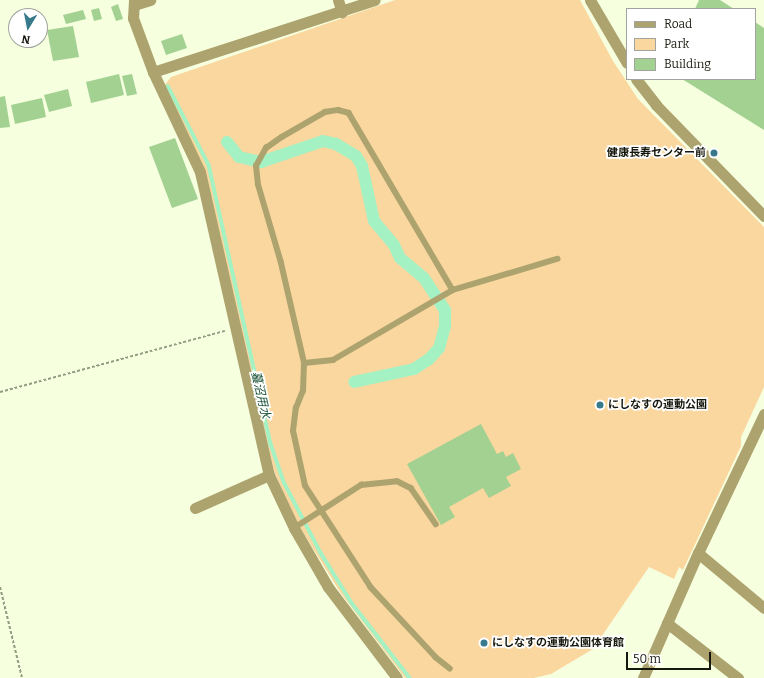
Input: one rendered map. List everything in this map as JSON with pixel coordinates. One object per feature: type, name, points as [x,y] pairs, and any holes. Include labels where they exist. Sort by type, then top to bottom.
[{"type":"street","points":[[150,0],[134,3],[133,18],[153,72],[200,172],[269,475],[294,528],[328,587],[397,678]]},
{"type":"street","points":[[338,0],[342,12]]},
{"type":"street","points":[[153,72],[342,12],[375,0]]},
{"type":"street","points":[[590,0],[626,61]]},
{"type":"street","points":[[637,80],[656,105],[764,216]]},
{"type":"street","points":[[643,678],[698,553],[764,414]]},
{"type":"street","points":[[195,508],[269,475]]},
{"type":"street","points":[[698,553],[764,608]]},
{"type":"street","points":[[667,623],[738,678]]},
{"type":"lane","points":[[450,669],[436,658],[371,588],[323,511],[305,486],[293,431],[296,408],[303,391],[304,363],[281,263],[258,185],[256,166],[266,148],[324,112],[338,110],[349,113],[453,290]]},
{"type":"lane","points":[[304,363],[333,360],[453,290],[557,259]]},
{"type":"lane","points":[[294,528],[361,486],[397,482],[411,488],[436,524]]},
{"type":"path","points":[[0,392],[236,328]]},
{"type":"path","points":[[0,587],[22,678]]},
{"type":"green space","name":"にしなすの運動公園","points":[[395,0],[580,0],[613,61],[638,99],[764,227],[764,387],[741,437],[741,446],[683,570],[679,567],[674,579],[649,567],[593,649],[551,674],[534,678],[405,678],[340,592],[293,516],[274,471],[204,170],[164,86],[171,77]]},
{"type":"building","points":[[699,0],[720,0],[732,8],[695,8]]},
{"type":"building","points":[[118,4],[123,19],[116,21],[111,7]]},
{"type":"building","points":[[99,8],[102,19],[94,21],[91,10]]},
{"type":"building","points":[[83,10],[86,19],[66,24],[63,15]]},
{"type":"building","points":[[756,23],[764,28],[764,130],[684,80],[756,80]]},
{"type":"building","points":[[73,26],[79,57],[53,61],[48,30]]},
{"type":"building","points":[[182,34],[187,48],[166,55],[161,41]]},
{"type":"building","points":[[119,74],[124,95],[91,103],[86,82]]},
{"type":"building","points":[[132,74],[137,94],[127,96],[122,76]]},
{"type":"building","points":[[68,89],[72,106],[49,112],[44,95]]},
{"type":"building","points":[[5,96],[10,127],[0,128],[0,97]]},
{"type":"building","points":[[42,98],[46,117],[15,124],[11,105]]},
{"type":"building","points":[[175,138],[198,199],[172,208],[149,147]]},
{"type":"building","points":[[481,424],[497,454],[503,451],[506,457],[513,453],[521,469],[506,477],[511,486],[489,498],[483,488],[449,507],[455,517],[441,525],[407,464]]},
{"type":"waterway","name":"蟇沼用水","points":[[168,86],[209,165],[271,444],[284,482],[321,553],[352,603],[410,678]]},
{"type":"waterway","points":[[227,142],[239,157],[261,162],[323,141],[336,144],[356,156],[362,166],[374,221],[394,245],[400,258],[424,278],[445,310],[445,326],[439,348],[429,359],[414,369],[354,382]]},
{"type":"place","name":"健康長寿センター前","points":[[714,153]]},
{"type":"place","name":"にしなすの運動公園","points":[[600,405]]},
{"type":"place","name":"にしなすの運動公園体育館","points":[[484,643]]}]
